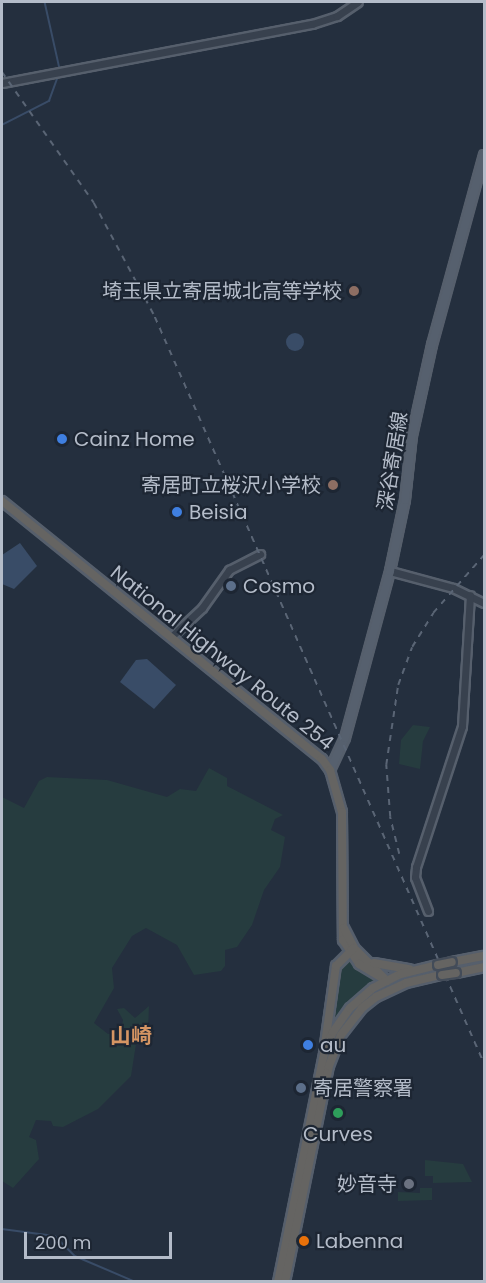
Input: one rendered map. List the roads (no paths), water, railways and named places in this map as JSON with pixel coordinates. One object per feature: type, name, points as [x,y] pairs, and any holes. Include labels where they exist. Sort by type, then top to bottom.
[{"type":"highway","name":"National Highway Route 254","points":[[2,501],[294,733],[330,770],[342,812],[341,920],[351,949]]},
{"type":"highway","points":[[351,949],[371,962],[389,985]]},
{"type":"highway","points":[[351,949],[367,971],[389,985]]},
{"type":"highway","points":[[278,1281],[324,1053],[336,966],[351,949]]},
{"type":"highway","points":[[324,1053],[350,1008],[420,969],[484,956]]},
{"type":"highway","points":[[371,962],[396,968],[420,969]]},
{"type":"highway","points":[[285,1281],[332,1056],[355,1016],[389,985],[484,968]]},
{"type":"main road","name":"深谷寄居線","points":[[330,770],[345,738],[390,571],[405,500],[412,436],[432,345],[484,155]]},
{"type":"street","points":[[2,83],[312,24],[337,16],[358,2]]},
{"type":"street","points":[[172,636],[202,608],[229,570],[260,554]]},
{"type":"street","points":[[390,571],[470,595],[484,603]]},
{"type":"street","points":[[428,911],[415,877],[416,867],[462,726],[470,595]]},
{"type":"water","points":[[295,333],[301,336],[304,342],[301,348],[295,351],[289,348],[286,342],[289,336]]},
{"type":"water","points":[[20,543],[37,566],[14,589],[2,584],[2,555]]},
{"type":"water","points":[[147,659],[176,685],[154,709],[120,682],[136,660]]},
{"type":"waterway","points":[[45,2],[60,69]]},
{"type":"waterway","points":[[2,125],[49,101],[58,76]]},
{"type":"waterway","points":[[2,1229],[55,1236],[75,1256],[136,1282]]},
{"type":"railway","points":[[2,72],[94,203],[155,317],[484,1063]]},
{"type":"railway","points":[[399,854],[390,817],[386,765],[398,685],[412,647],[433,613],[484,555]]},
{"type":"place","name":"埼玉県立寄居城北高等学校","points":[[354,291]]},
{"type":"place","name":"Cainz Home","points":[[62,439]]},
{"type":"place","name":"寄居町立桜沢小学校","points":[[333,485]]},
{"type":"place","name":"Beisia","points":[[177,512]]},
{"type":"place","name":"Cosmo","points":[[231,586]]},
{"type":"place","name":"au","points":[[308,1045]]},
{"type":"place","name":"寄居警察署","points":[[301,1088]]},
{"type":"place","name":"Curves","points":[[338,1113]]},
{"type":"place","name":"妙音寺","points":[[409,1184]]},
{"type":"place","name":"Labenna","points":[[304,1241]]},
{"type":"district","name":"山崎","points":[[131,1036]]}]
